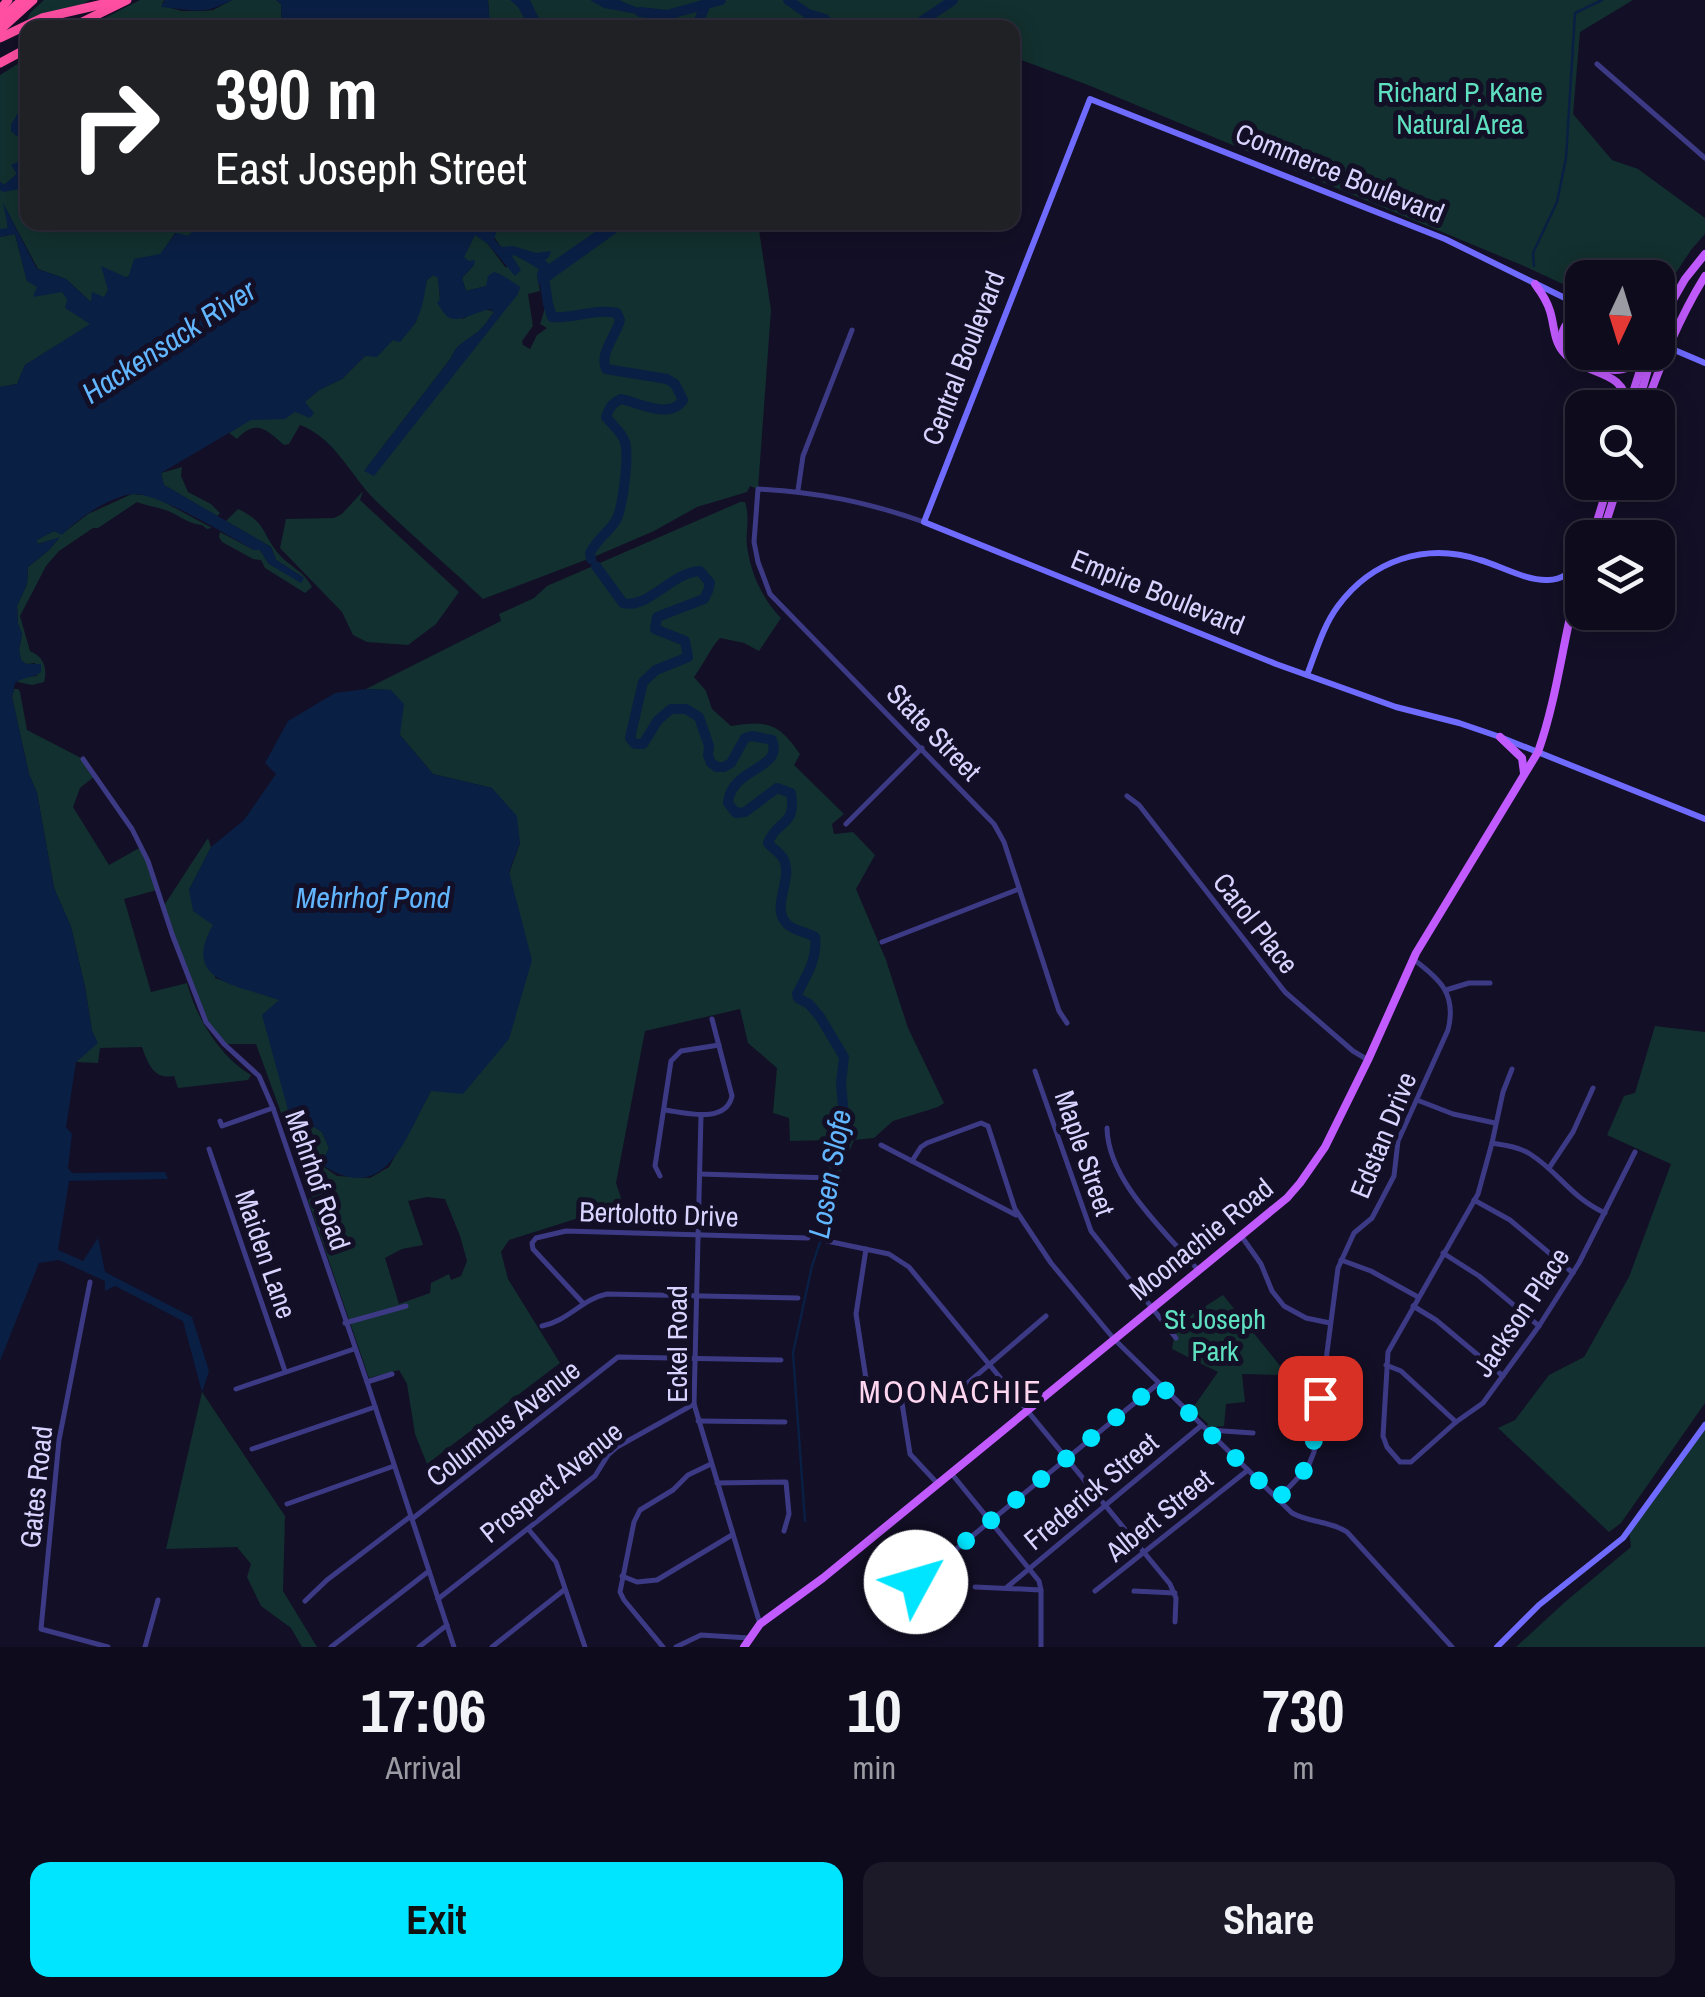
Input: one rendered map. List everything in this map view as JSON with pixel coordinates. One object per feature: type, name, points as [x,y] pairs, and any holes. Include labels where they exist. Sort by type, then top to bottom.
[{"type":"highway","points":[[0,10],[8,0]]},
{"type":"highway","points":[[0,20],[22,0]]},
{"type":"highway","points":[[0,30],[33,0]]},
{"type":"highway","points":[[85,20],[124,0]]},
{"type":"highway","points":[[38,20],[124,0]]},
{"type":"main road","points":[[1675,295],[1705,254]]},
{"type":"main road","points":[[1675,326],[1705,276]]},
{"type":"main road","points":[[1535,284],[1546,302],[1555,338],[1563,352],[1621,384],[1625,390]]},
{"type":"main road","points":[[1561,656],[1567,630]]},
{"type":"main road","points":[[1561,656],[1570,630]]},
{"type":"main road","name":"Moonachie Road","points":[[744,1647],[760,1624],[951,1474],[1300,1184],[1325,1147],[1413,959],[1538,752],[1561,656]]},
{"type":"main road","points":[[1500,737],[1523,761],[1524,777]]},
{"type":"street","points":[[1597,64],[1705,158]]},
{"type":"street","name":"Commerce Boulevard","points":[[1090,99],[1412,226],[1565,298]]},
{"type":"street","name":"Central Boulevard","points":[[924,522],[1090,99]]},
{"type":"street","points":[[798,490],[803,456],[852,330]]},
{"type":"street","points":[[1675,350],[1705,363]]},
{"type":"street","name":"Empire Boulevard","points":[[758,489],[798,490],[881,506],[1306,675],[1396,708],[1459,722],[1705,819]]},
{"type":"street","name":"State Street","points":[[758,489],[754,514],[756,552],[770,594],[994,824],[1004,842],[1059,1011],[1068,1022]]},
{"type":"street","points":[[1306,675],[1337,607],[1358,584],[1389,563],[1414,554],[1454,553],[1546,580],[1565,576]]},
{"type":"street","points":[[846,824],[922,748]]},
{"type":"street","name":"Mehrhof Road","points":[[83,759],[132,828],[148,860],[206,1022],[259,1076],[367,1382],[454,1647]]},
{"type":"street","name":"Carol Place","points":[[1127,796],[1139,806],[1288,995],[1352,1052],[1368,1060]]},
{"type":"street","points":[[882,942],[1019,889]]},
{"type":"street","points":[[1413,959],[1432,972],[1446,990],[1490,982]]},
{"type":"street","name":"Edstan Drive","points":[[1278,1499],[1308,1467],[1314,1452],[1336,1276],[1354,1234],[1372,1218],[1394,1176],[1398,1141],[1448,1030],[1451,1014],[1446,990]]},
{"type":"street","points":[[664,1110],[700,1116],[724,1110],[732,1100],[712,1019]]},
{"type":"street","points":[[660,1176],[656,1166],[673,1056],[719,1045]]},
{"type":"street","points":[[1456,1422],[1401,1371],[1386,1365],[1390,1346],[1474,1200],[1512,1070]]},
{"type":"street","name":"Maple Street","points":[[1035,1072],[1090,1231],[1176,1338]]},
{"type":"street","points":[[1548,1170],[1593,1088]]},
{"type":"street","points":[[1417,1100],[1496,1124]]},
{"type":"street","points":[[220,1121],[222,1126],[272,1108]]},
{"type":"street","name":"Eckel Road","points":[[700,1116],[694,1404],[760,1624]]},
{"type":"street","points":[[912,1161],[927,1143],[986,1124],[1022,1221],[1114,1339],[1278,1499],[1300,1517],[1347,1532],[1452,1647]]},
{"type":"street","points":[[1107,1128],[1120,1176],[1198,1270]]},
{"type":"street","points":[[1492,1142],[1523,1150],[1578,1198],[1605,1213]]},
{"type":"street","points":[[881,1146],[1009,1210],[1022,1221]]},
{"type":"street","name":"Maiden Lane","points":[[209,1149],[284,1371]]},
{"type":"street","name":"Jackson Place","points":[[1386,1365],[1384,1441],[1404,1464],[1478,1409],[1503,1376],[1573,1273],[1635,1152]]},
{"type":"street","points":[[700,1174],[832,1178]]},
{"type":"street","points":[[1474,1200],[1510,1220],[1573,1273]]},
{"type":"street","name":"Bertolotto Drive","points":[[583,1303],[533,1249],[536,1238],[566,1231],[808,1238]]},
{"type":"street","points":[[1241,1236],[1257,1256],[1272,1291],[1284,1306],[1306,1318],[1330,1323]]},
{"type":"street","points":[[827,1241],[889,1254],[909,1267],[1175,1593],[1176,1622]]},
{"type":"street","points":[[866,1249],[856,1314],[866,1379]]},
{"type":"street","points":[[1443,1252],[1539,1326]]},
{"type":"street","points":[[1342,1260],[1418,1297]]},
{"type":"street","name":"Gates Road","points":[[90,1282],[60,1440],[41,1629],[108,1647]]},
{"type":"street","points":[[542,1326],[558,1322],[593,1297],[607,1294],[798,1298]]},
{"type":"street","points":[[345,1324],[406,1306]]},
{"type":"street","points":[[1413,1306],[1436,1320],[1503,1376]]},
{"type":"street","points":[[943,1404],[1046,1316]]},
{"type":"street","points":[[236,1390],[354,1349]]},
{"type":"street","name":"Columbus Avenue","points":[[306,1602],[327,1580],[618,1357],[695,1358]]},
{"type":"street","points":[[695,1358],[781,1360]]},
{"type":"street","points":[[367,1382],[392,1374]]},
{"type":"street","points":[[916,1582],[1158,1383]]},
{"type":"street","points":[[899,1384],[910,1454],[938,1484]]},
{"type":"street","name":"Prospect Avenue","points":[[438,1598],[595,1476],[617,1447],[694,1404]]},
{"type":"street","points":[[252,1450],[375,1406]]},
{"type":"street","points":[[698,1420],[785,1422]]},
{"type":"street","points":[[1497,1647],[1539,1605],[1623,1538],[1705,1425]]},
{"type":"street","points":[[1204,1427],[1253,1433]]},
{"type":"street","name":"Frederick Street","points":[[1006,1588],[1204,1427]]},
{"type":"street","points":[[664,1647],[622,1598],[620,1586],[634,1522],[640,1510],[688,1475],[711,1464]]},
{"type":"street","points":[[286,1504],[394,1466]]},
{"type":"street","name":"Albert Street","points":[[1095,1592],[1248,1470]]},
{"type":"street","points":[[951,1474],[1039,1581],[1040,1647]]},
{"type":"street","points":[[716,1483],[786,1482],[790,1514],[784,1531]]},
{"type":"street","points":[[528,1528],[556,1562],[585,1647]]},
{"type":"street","points":[[622,1576],[636,1582],[657,1580],[732,1534]]},
{"type":"street","points":[[331,1647],[429,1571]]},
{"type":"street","points":[[975,1588],[1041,1590]]},
{"type":"street","points":[[492,1647],[565,1590]]},
{"type":"street","points":[[1134,1591],[1175,1593]]},
{"type":"street","points":[[145,1647],[158,1600]]},
{"type":"street","points":[[419,1647],[447,1625]]},
{"type":"street","points":[[676,1647],[708,1634],[749,1638]]},
{"type":"green space","points":[[44,0],[90,0],[27,20]]},
{"type":"green space","points":[[140,0],[165,0],[162,3],[167,7],[182,11],[213,10],[232,0],[276,0],[281,4],[282,20],[101,20]]},
{"type":"green space","name":"Richard P. Kane Natural Area","points":[[488,0],[1633,0],[1580,32],[1573,114],[1612,160],[1638,169],[1705,218],[1705,234],[1675,274],[1675,260],[1565,260],[1565,285],[1020,60],[1020,20],[489,20]]},
{"type":"green space","points":[[20,62],[20,119],[18,114],[11,125],[20,138],[20,162],[17,174],[4,185],[0,182],[0,75]]},
{"type":"green space","points":[[20,185],[20,230],[194,230],[188,236],[175,233],[161,254],[92,303],[66,279],[38,269],[5,207],[8,229],[0,229],[0,190],[18,189]]},
{"type":"green space","points":[[489,230],[759,230],[771,310],[758,489],[750,486],[747,492],[697,507],[596,556],[483,599],[375,500],[333,448],[312,431],[300,425],[289,444],[284,445],[261,428],[250,429],[237,439],[229,433],[251,419],[284,419],[319,390],[342,379],[365,356],[393,340],[400,341],[416,322],[427,280],[433,275],[438,277],[440,299],[463,319],[482,310],[494,312],[486,323],[517,285],[489,282],[466,291],[462,278],[474,265],[463,258],[475,234],[506,268],[511,255],[515,255],[540,269],[540,291],[528,294],[533,326],[522,341],[530,349],[537,335],[547,328],[540,324],[548,264],[501,247]],"holes":[[[479,331],[364,471],[456,349]]]},
{"type":"green space","points":[[15,234],[27,281],[62,292],[91,324],[25,365],[17,384],[0,387],[0,237]]},
{"type":"green space","points":[[182,467],[181,476],[188,492],[211,504],[220,513],[217,516],[164,485],[161,473]]},
{"type":"green space","points":[[363,491],[360,500],[459,592],[436,624],[408,645],[367,642],[353,635],[342,612],[280,548],[286,519],[334,518]]},
{"type":"green space","points":[[132,494],[153,496],[212,528],[137,502],[59,551],[46,566],[20,616],[30,651],[43,663],[44,682],[17,682],[23,677],[37,676],[35,663],[21,660],[19,650],[22,634],[17,606],[27,584],[28,567],[59,538],[37,544],[37,540],[54,531],[62,534],[88,514]]},
{"type":"green space","points":[[745,502],[752,570],[764,596],[781,618],[759,651],[720,638],[694,677],[706,691],[712,709],[731,726],[763,724],[785,736],[800,754],[794,765],[844,814],[832,824],[834,834],[853,832],[875,855],[856,889],[886,960],[908,1028],[944,1103],[893,1121],[874,1138],[854,1140],[837,1180],[829,1173],[831,1140],[790,1141],[789,1118],[773,1113],[777,1068],[748,1043],[740,1009],[645,1031],[616,1183],[623,1204],[509,1240],[501,1252],[508,1279],[560,1363],[427,1464],[415,1434],[407,1384],[399,1370],[369,1378],[308,1200],[312,1198],[256,1044],[224,1044],[206,1022],[163,907],[208,838],[211,847],[189,890],[213,925],[215,978],[280,1000],[288,1110],[322,1132],[329,1148],[321,1165],[337,1176],[370,1178],[389,1167],[431,1091],[520,843],[492,788],[433,774],[400,735],[391,690],[366,689],[501,621],[499,614],[534,598],[547,586]],"holes":[[[445,1199],[467,1261],[461,1276],[451,1280],[449,1274],[431,1283],[430,1293],[399,1304],[385,1258],[402,1249],[423,1245],[408,1201]]]},
{"type":"green space","points":[[238,509],[258,523],[277,552],[305,577],[312,587],[305,593],[265,568],[261,560],[222,542],[220,532],[260,550],[269,564],[304,578],[276,560],[271,547],[226,521]]},
{"type":"green space","points":[[14,689],[20,692],[27,730],[83,759],[95,776],[80,788],[73,807],[109,865],[141,847],[157,890],[124,899],[151,992],[187,983],[211,1035],[229,1058],[251,1075],[248,1080],[178,1088],[174,1076],[161,1076],[153,1069],[142,1047],[100,1048],[98,1063],[76,1062],[97,1042],[71,927],[54,888],[37,793],[12,697]]},
{"type":"green space","points":[[1655,1026],[1705,1032],[1705,1403],[1621,1523],[1609,1532],[1498,1428],[1515,1420],[1549,1375],[1584,1357],[1629,1277],[1671,1164],[1607,1135],[1624,1096],[1635,1093]]},
{"type":"green space","name":"St Joseph Park","points":[[1223,1295],[1281,1367],[1281,1375],[1242,1374],[1245,1402],[1226,1404],[1224,1426],[1205,1428],[1208,1424],[1192,1409],[1218,1372],[1172,1349],[1176,1325]]},
{"type":"green space","points":[[202,1392],[285,1516],[283,1591],[317,1647],[302,1647],[291,1628],[261,1606],[247,1577],[251,1564],[237,1547],[166,1549]]},
{"type":"green space","points":[[1705,1421],[1705,1647],[1516,1647],[1631,1547],[1629,1531]]},
{"type":"water","points":[[165,0],[232,0],[197,11],[161,7]]},
{"type":"water","points":[[276,0],[488,0],[489,20],[282,20],[281,4]]},
{"type":"water","points":[[510,0],[530,0],[540,20],[525,20]]},
{"type":"water","points":[[590,0],[619,0],[664,19],[604,8]]},
{"type":"water","points":[[20,114],[20,148],[19,138],[11,131]]},
{"type":"water","points":[[20,161],[20,187],[3,192],[0,182],[4,185],[17,174],[11,165]]},
{"type":"water","name":"Hackensack River","points":[[3,203],[37,269],[66,279],[91,302],[92,292],[104,297],[108,290],[101,266],[128,278],[134,259],[160,254],[176,233],[188,236],[194,230],[497,230],[494,239],[501,247],[513,246],[536,253],[551,251],[545,260],[549,264],[598,230],[620,230],[545,284],[538,284],[539,269],[515,255],[512,256],[521,270],[515,276],[488,244],[475,235],[464,257],[475,260],[462,278],[466,291],[486,286],[488,276],[494,272],[520,287],[518,294],[374,476],[364,471],[455,349],[481,329],[494,312],[490,309],[463,318],[448,317],[437,303],[438,278],[433,275],[427,280],[416,321],[400,342],[393,340],[377,357],[365,356],[342,379],[319,390],[305,402],[314,413],[310,418],[295,412],[285,419],[251,420],[161,473],[164,485],[271,547],[276,560],[304,578],[301,583],[269,564],[260,550],[161,501],[135,494],[106,503],[62,535],[54,531],[37,540],[38,544],[60,537],[28,567],[27,584],[17,606],[21,660],[41,664],[41,672],[15,683],[12,697],[37,793],[54,888],[71,927],[92,1031],[98,1043],[76,1062],[66,1127],[72,1134],[68,1168],[72,1173],[165,1172],[168,1179],[69,1181],[58,1250],[83,1261],[98,1238],[105,1272],[192,1317],[209,1371],[202,1392],[183,1321],[115,1286],[105,1291],[105,1281],[59,1260],[39,1263],[0,1361],[0,387],[17,384],[25,365],[90,324],[65,308],[67,299],[62,292],[33,297],[37,287],[27,281],[15,234],[0,237],[0,229],[8,228]]},
{"type":"water","name":"Mehrhof Pond","points":[[391,690],[404,704],[400,735],[433,774],[492,788],[517,816],[520,843],[509,872],[532,960],[509,1039],[463,1094],[431,1091],[391,1162],[378,1173],[362,1178],[343,1175],[321,1164],[329,1148],[322,1132],[288,1110],[262,1015],[279,1000],[231,985],[209,970],[204,959],[205,944],[213,925],[193,911],[189,890],[211,847],[244,820],[276,774],[265,763],[288,721],[335,693]]},
{"type":"waterway","points":[[640,12],[667,15],[721,0]]},
{"type":"waterway","points":[[788,0],[808,14],[826,20]]},
{"type":"waterway","points":[[924,20],[953,0]]},
{"type":"waterway","points":[[1534,266],[1533,253],[1557,202],[1566,158],[1575,13],[1602,0]]},
{"type":"waterway","points":[[699,20],[705,6]]},
{"type":"waterway","name":"Losen Slofe","points":[[545,284],[552,317],[617,313],[620,320],[606,351],[606,369],[667,379],[675,384],[683,400],[663,410],[621,399],[610,408],[606,417],[625,442],[624,483],[618,516],[592,549],[591,559]]},
{"type":"waterway","name":"Losen Slofe","points":[[596,566],[623,603],[641,601],[690,573],[700,571],[710,583],[704,599],[657,617],[655,629],[685,641],[688,657],[656,670],[643,682],[630,738],[635,744],[643,744],[658,720],[671,709],[686,709],[699,717],[709,746],[708,755],[717,767],[731,763],[745,738],[772,740],[771,757],[738,782],[728,803],[736,813],[745,812],[777,788],[791,793],[789,817],[768,843],[783,858],[786,868],[782,916],[792,928],[815,937],[813,960],[798,998],[820,1017],[844,1057],[841,1083],[845,1128],[837,1144]]},
{"type":"waterway","name":"Losen Slofe","points":[[805,1521],[793,1353],[812,1266],[829,1216],[837,1144]]},
{"type":"district","name":"MOONACHIE","points":[[951,1392]]},
{"type":"route","points":[[916,1582],[1158,1383],[1278,1499],[1311,1460],[1320,1398]]}]
